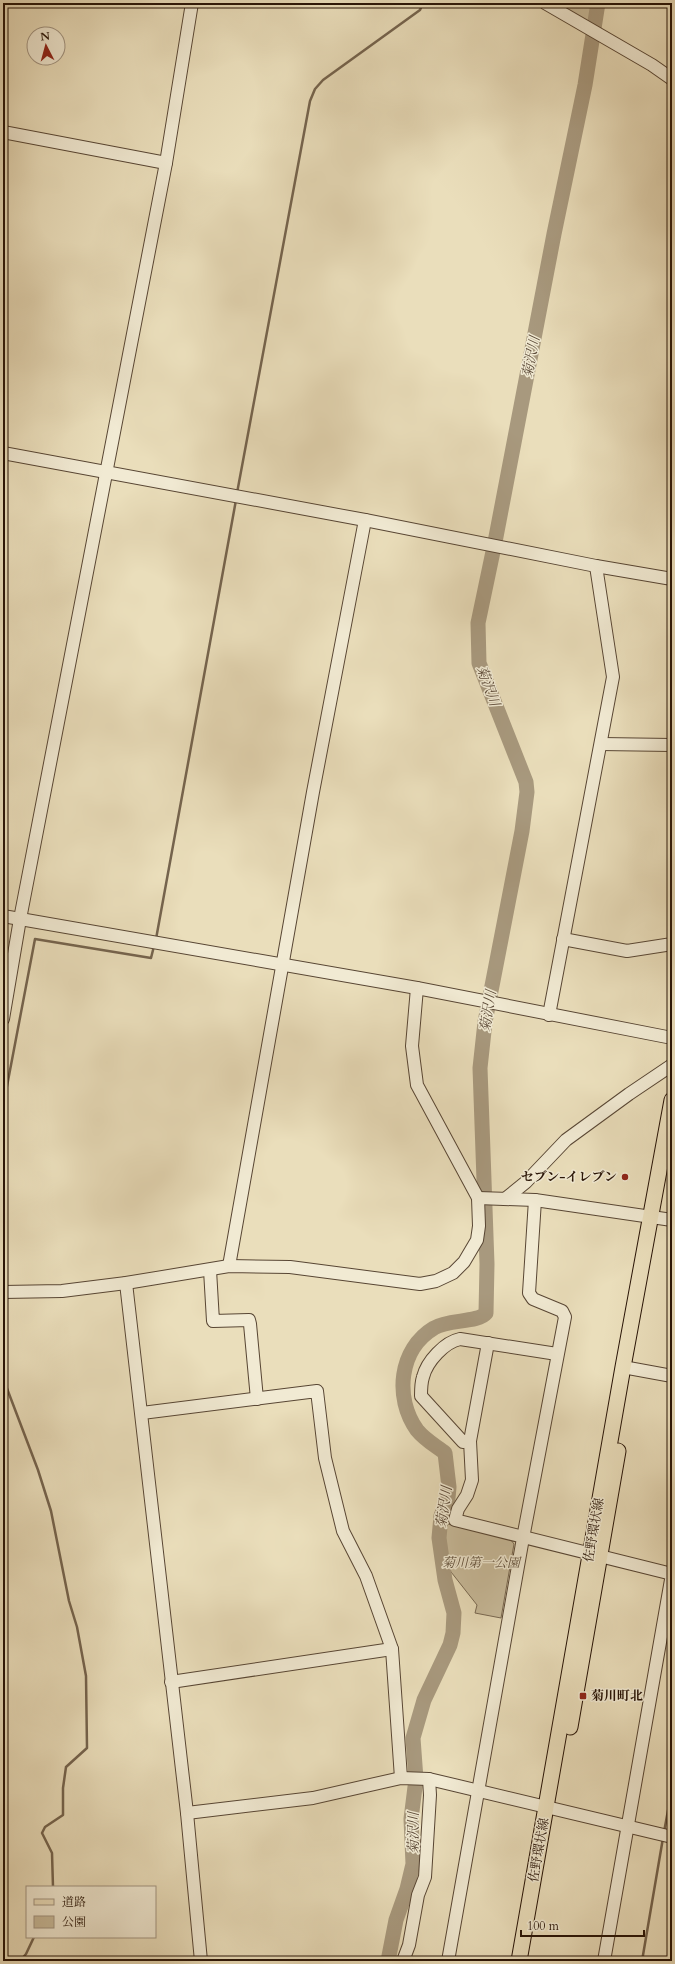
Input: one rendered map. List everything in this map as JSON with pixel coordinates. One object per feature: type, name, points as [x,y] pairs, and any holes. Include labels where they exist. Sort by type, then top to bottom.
[{"type":"main road","name":"佐野環状線","points":[[661,1219],[672,1100]]},
{"type":"main road","name":"佐野環状線","points":[[529,1961],[551,1808],[627,1368],[661,1219],[672,1157]]},
{"type":"main road","name":"佐野環状線","points":[[519,1961],[551,1808]]},
{"type":"street","points":[[3,1019],[20,919],[108,472],[166,163],[192,3]]},
{"type":"street","points":[[545,3],[652,65],[672,79]]},
{"type":"street","points":[[3,132],[166,163]]},
{"type":"street","points":[[3,452],[365,520],[596,566],[672,579]]},
{"type":"street","points":[[229,1266],[314,784],[365,520]]},
{"type":"street","points":[[549,1015],[613,677],[596,566]]},
{"type":"street","points":[[601,744],[672,745]]},
{"type":"street","points":[[3,916],[417,988],[672,1038]]},
{"type":"street","points":[[563,939],[627,951],[672,944]]},
{"type":"street","points":[[3,1292],[62,1291],[126,1283],[229,1266],[290,1267],[420,1284],[436,1281],[453,1273],[471,1253],[477,1240],[479,1226],[478,1198],[417,1085],[412,1046],[417,988]]},
{"type":"street","points":[[505,1199],[526,1182],[566,1140],[635,1089],[672,1065]]},
{"type":"street","points":[[478,1198],[535,1200],[661,1219]]},
{"type":"street","points":[[448,1961],[523,1538],[565,1313],[555,1306],[533,1299],[528,1293],[535,1200]]},
{"type":"street","points":[[210,1270],[213,1321],[249,1320],[256,1399]]},
{"type":"street","points":[[126,1283],[142,1413],[201,1961]]},
{"type":"street","points":[[470,1441],[463,1442],[453,1433],[421,1396],[423,1377],[426,1369],[439,1352],[454,1340],[460,1339],[557,1354]]},
{"type":"street","points":[[488,1343],[470,1441],[472,1480],[467,1495],[458,1509],[455,1520],[672,1574],[604,1961]]},
{"type":"street","points":[[627,1368],[672,1376]]},
{"type":"street","points":[[142,1413],[317,1391],[325,1458],[343,1531],[366,1576],[392,1648],[401,1778]]},
{"type":"street","points":[[171,1682],[392,1648]]},
{"type":"street","points":[[186,1813],[313,1798],[401,1778],[429,1779],[672,1837]]},
{"type":"street","points":[[403,1961],[409,1945],[418,1895],[425,1877],[430,1795],[429,1779]]},
{"type":"green space","points":[[545,3],[593,3],[587,27]]},
{"type":"green space","name":"菊川第一公園","points":[[444,1523],[511,1540],[514,1544],[501,1618],[475,1613],[477,1605],[444,1563],[442,1540]]},
{"type":"waterway","points":[[237,493],[310,101],[315,89],[323,80],[420,10],[423,3]]},
{"type":"waterway","name":"菊沢川","points":[[388,1961],[396,1920],[407,1889],[413,1864],[411,1819],[416,1779],[413,1738],[424,1700],[450,1645],[453,1633],[454,1613],[445,1580],[439,1538],[441,1516],[448,1498],[449,1487],[445,1453],[420,1434],[410,1417],[405,1404],[403,1389],[404,1375],[407,1361],[413,1348],[422,1337],[440,1325],[470,1320],[486,1313],[487,1264],[480,1068],[485,1022],[522,831],[527,792],[526,782],[479,663],[478,623],[554,234],[585,85],[598,3]]},
{"type":"waterway","points":[[156,939],[236,500]]},
{"type":"waterway","points":[[3,1107],[35,939],[151,958],[154,946]]},
{"type":"waterway","points":[[3,1378],[38,1470],[51,1511],[69,1601],[77,1627],[86,1676],[87,1748],[66,1767],[63,1788],[63,1815],[45,1827],[42,1833],[52,1853],[53,1886]]},
{"type":"waterway","points":[[664,1832],[672,1789]]},
{"type":"waterway","points":[[642,1961],[663,1838]]},
{"type":"waterway","points":[[20,1961],[26,1954],[34,1938]]},
{"type":"place","name":"セブン-イレブン","points":[[625,1177]]},
{"type":"place","name":"菊川町北","points":[[583,1696]]}]
